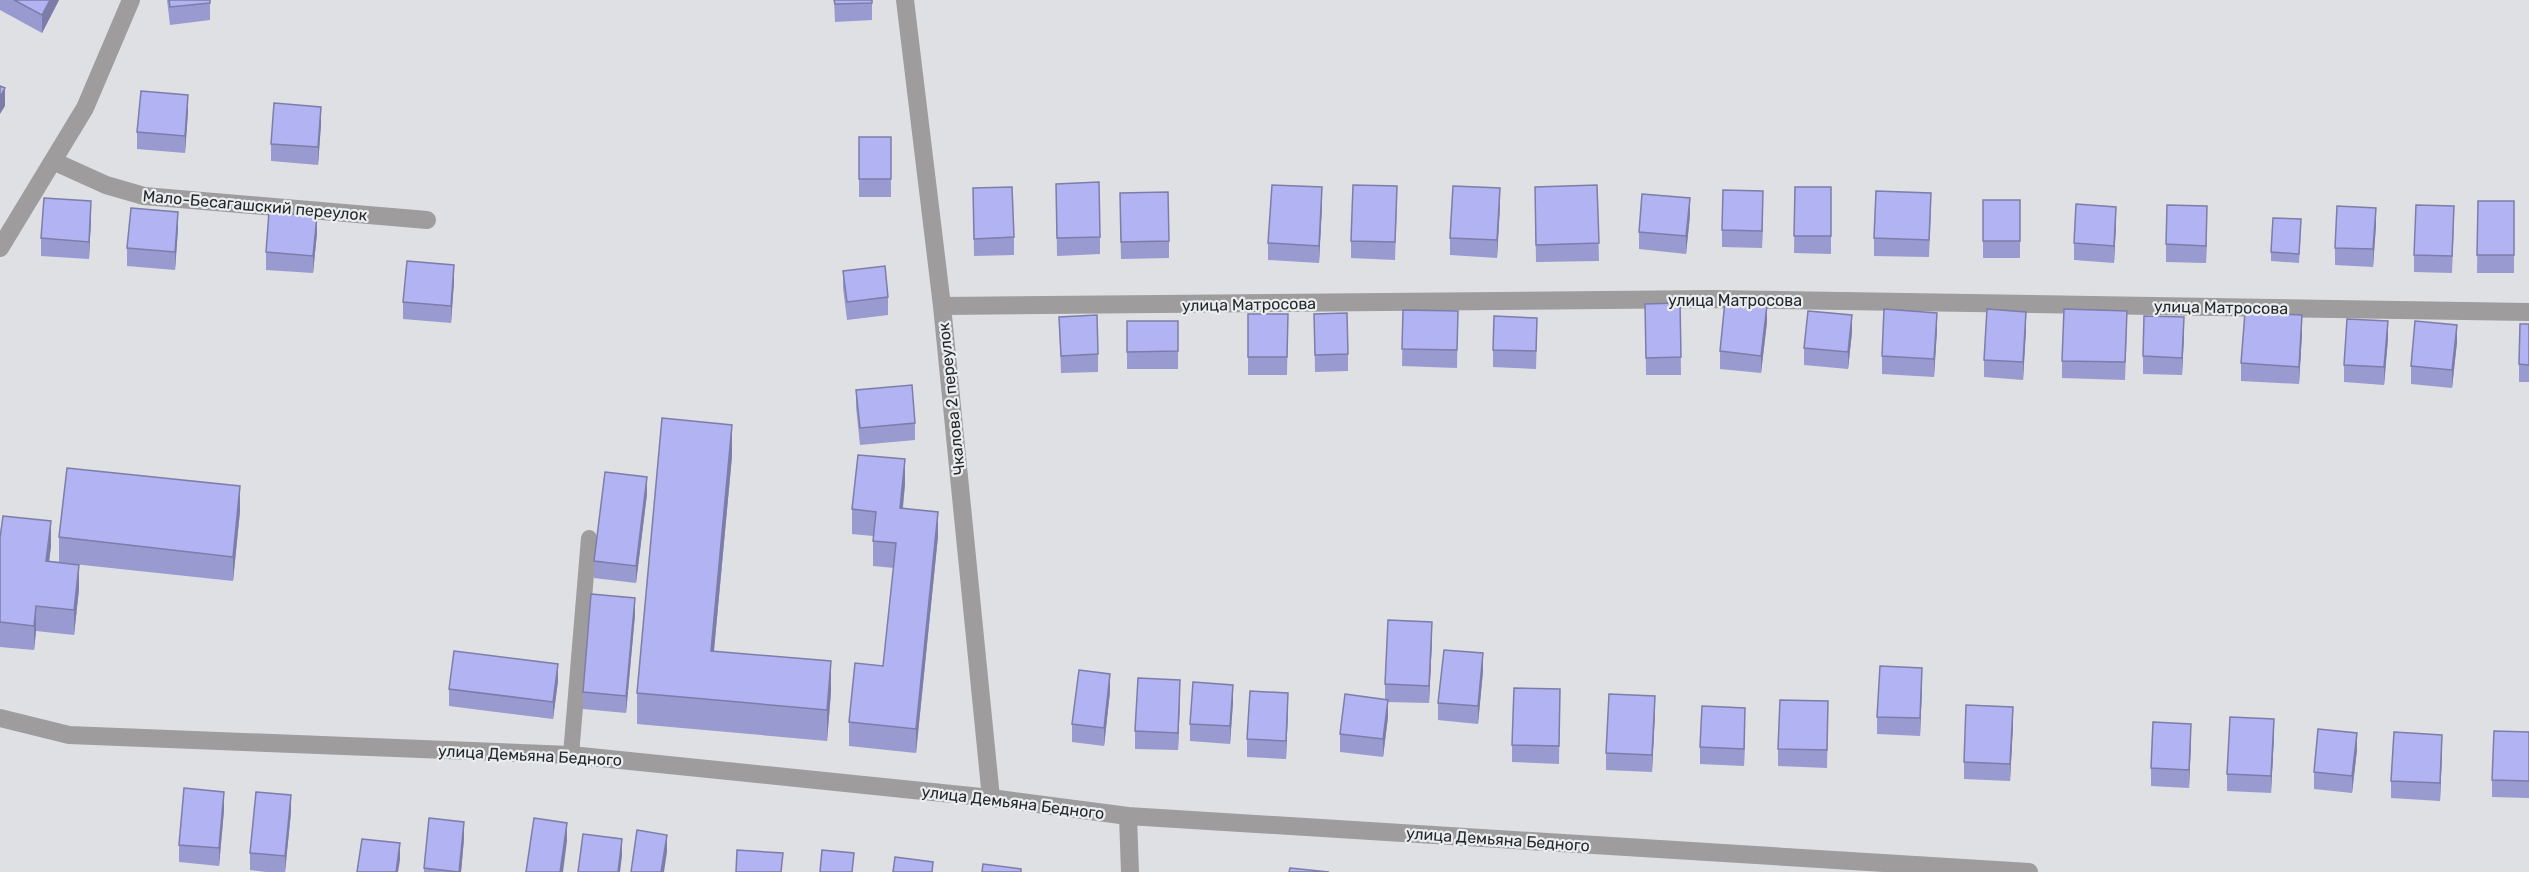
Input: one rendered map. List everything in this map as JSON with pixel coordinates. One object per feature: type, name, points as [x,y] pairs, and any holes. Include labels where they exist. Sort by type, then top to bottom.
[{"type":"street","points":[[0,248],[85,108],[131,0]]},
{"type":"street","name":"Чкалова 2 переулок","points":[[905,0],[942,306],[991,798]]},
{"type":"street","name":"Мало-Бесагашский переулок","points":[[53,161],[106,185],[144,196],[428,220]]},
{"type":"street","name":"улица Матросова","points":[[942,306],[1712,299],[2529,312]]},
{"type":"street","name":"улица Демьяна Бедного","points":[[0,718],[69,735],[571,755],[991,798],[1128,816],[2029,872]]},
{"type":"street","points":[[1128,816],[1130,872]]},
{"type":"lane","points":[[571,755],[589,538]]},
{"type":"building","points":[[14,0],[50,0],[42,15]]},
{"type":"building","points":[[169,0],[210,0],[210,3],[170,7]]},
{"type":"building","points":[[834,0],[872,0],[872,3],[835,4]]},
{"type":"building","points":[[0,86],[5,88],[0,97]]},
{"type":"building","points":[[141,91],[188,95],[185,136],[137,132]]},
{"type":"building","points":[[274,103],[321,107],[318,147],[271,144]]},
{"type":"building","points":[[859,137],[891,137],[891,179],[859,179]]},
{"type":"building","points":[[1099,182],[1100,237],[1057,238],[1056,184]]},
{"type":"building","points":[[1272,185],[1322,187],[1319,246],[1268,243]]},
{"type":"building","points":[[1353,185],[1397,186],[1395,242],[1351,241]]},
{"type":"building","points":[[1597,185],[1599,243],[1536,245],[1535,187]]},
{"type":"building","points":[[1453,186],[1500,188],[1497,240],[1450,238]]},
{"type":"building","points":[[1012,187],[1014,237],[974,239],[973,188]]},
{"type":"building","points":[[1795,187],[1831,187],[1831,236],[1794,236]]},
{"type":"building","points":[[1723,190],[1763,191],[1762,231],[1722,230]]},
{"type":"building","points":[[1876,191],[1931,193],[1929,240],[1874,238]]},
{"type":"building","points":[[1168,192],[1169,241],[1121,242],[1120,193]]},
{"type":"building","points":[[1642,194],[1690,198],[1686,236],[1639,232]]},
{"type":"building","points":[[44,198],[91,201],[89,242],[41,238]]},
{"type":"building","points":[[1983,200],[2020,200],[2020,241],[1983,241]]},
{"type":"building","points":[[2478,201],[2514,201],[2514,255],[2477,255]]},
{"type":"building","points":[[2076,204],[2116,207],[2114,246],[2074,243]]},
{"type":"building","points":[[2167,205],[2207,206],[2206,246],[2166,244]]},
{"type":"building","points":[[2416,205],[2454,206],[2452,256],[2414,255]]},
{"type":"building","points":[[2337,206],[2376,208],[2373,249],[2335,248]]},
{"type":"building","points":[[131,208],[178,212],[175,252],[127,248]]},
{"type":"building","points":[[269,212],[317,216],[313,256],[266,252]]},
{"type":"building","points":[[2273,218],[2301,219],[2299,254],[2271,252]]},
{"type":"building","points":[[407,261],[454,265],[451,306],[403,302]]},
{"type":"building","points":[[885,266],[888,297],[847,302],[843,271]]},
{"type":"building","points":[[1725,301],[1767,305],[1761,356],[1720,351]]},
{"type":"building","points":[[1680,303],[1681,357],[1646,358],[1645,304]]},
{"type":"building","points":[[1884,309],[1937,313],[1934,359],[1882,356]]},
{"type":"building","points":[[1987,309],[2026,312],[2023,362],[1984,360]]},
{"type":"building","points":[[2064,309],[2127,311],[2125,362],[2062,361]]},
{"type":"building","points":[[1403,310],[1458,311],[1457,350],[1402,349]]},
{"type":"building","points":[[1808,311],[1852,315],[1848,352],[1804,348]]},
{"type":"building","points":[[2245,312],[2302,315],[2299,367],[2241,363]]},
{"type":"building","points":[[1347,313],[1348,354],[1315,355],[1314,314]]},
{"type":"building","points":[[1248,314],[1288,314],[1287,357],[1248,357]]},
{"type":"building","points":[[1097,315],[1098,354],[1061,356],[1059,317]]},
{"type":"building","points":[[1494,316],[1537,318],[1536,351],[1493,350]]},
{"type":"building","points":[[2144,316],[2184,317],[2182,358],[2143,356]]},
{"type":"building","points":[[2347,319],[2388,321],[2384,367],[2344,365]]},
{"type":"building","points":[[1127,321],[1178,321],[1178,351],[1127,352]]},
{"type":"building","points":[[2415,321],[2457,325],[2452,370],[2411,366]]},
{"type":"building","points":[[2520,324],[2529,324],[2529,365],[2519,364]]},
{"type":"building","points":[[912,385],[915,423],[860,428],[856,390]]},
{"type":"building","points":[[662,418],[732,425],[711,651],[831,661],[827,710],[637,693]]},
{"type":"building","points":[[858,455],[905,459],[900,508],[938,512],[916,729],[849,722],[855,663],[883,666],[896,543],[873,541],[876,512],[852,509]]},
{"type":"building","points":[[67,468],[240,486],[233,557],[59,537]]},
{"type":"building","points":[[605,472],[647,477],[636,566],[594,561]]},
{"type":"building","points":[[3,516],[51,521],[46,561],[79,565],[74,610],[36,606],[34,626],[0,622],[0,538]]},
{"type":"building","points":[[591,594],[635,598],[626,696],[583,692]]},
{"type":"building","points":[[1388,620],[1432,622],[1429,686],[1385,684]]},
{"type":"building","points":[[1444,650],[1483,653],[1478,706],[1438,703]]},
{"type":"building","points":[[454,651],[558,664],[553,702],[449,689]]},
{"type":"building","points":[[1880,666],[1922,668],[1920,718],[1877,717]]},
{"type":"building","points":[[1079,670],[1110,674],[1104,728],[1072,724]]},
{"type":"building","points":[[1138,678],[1180,680],[1178,733],[1135,731]]},
{"type":"building","points":[[1193,682],[1233,685],[1230,726],[1190,724]]},
{"type":"building","points":[[1514,688],[1560,689],[1559,746],[1512,745]]},
{"type":"building","points":[[1250,691],[1288,693],[1286,741],[1247,739]]},
{"type":"building","points":[[1345,694],[1388,700],[1383,739],[1340,734]]},
{"type":"building","points":[[1609,694],[1655,696],[1652,755],[1606,753]]},
{"type":"building","points":[[1780,700],[1828,701],[1827,750],[1778,749]]},
{"type":"building","points":[[1966,705],[2013,707],[2010,764],[1964,762]]},
{"type":"building","points":[[1702,706],[1745,708],[1744,749],[1700,747]]},
{"type":"building","points":[[2230,717],[2274,719],[2271,776],[2227,774]]},
{"type":"building","points":[[2153,722],[2191,724],[2189,770],[2151,768]]},
{"type":"building","points":[[2318,729],[2357,733],[2352,776],[2314,772]]},
{"type":"building","points":[[2494,731],[2529,732],[2529,781],[2492,780]]},
{"type":"building","points":[[2394,732],[2442,735],[2440,783],[2391,781]]},
{"type":"building","points":[[184,788],[224,792],[219,848],[179,845]]},
{"type":"building","points":[[256,792],[291,795],[285,856],[250,853]]},
{"type":"building","points":[[429,818],[464,822],[459,872],[424,868]]},
{"type":"building","points":[[534,818],[567,823],[560,872],[526,872]]},
{"type":"building","points":[[637,830],[667,835],[661,872],[631,872]]},
{"type":"building","points":[[583,834],[622,839],[618,872],[578,872]]},
{"type":"building","points":[[362,839],[400,843],[396,872],[357,872]]},
{"type":"building","points":[[737,850],[783,853],[781,872],[736,872]]},
{"type":"building","points":[[822,850],[854,853],[852,872],[820,872]]},
{"type":"building","points":[[895,857],[933,862],[932,872],[893,872]]},
{"type":"building","points":[[983,864],[1021,869],[1021,872],[982,872]]},
{"type":"building","points":[[1290,868],[1329,872],[1289,872]]}]
